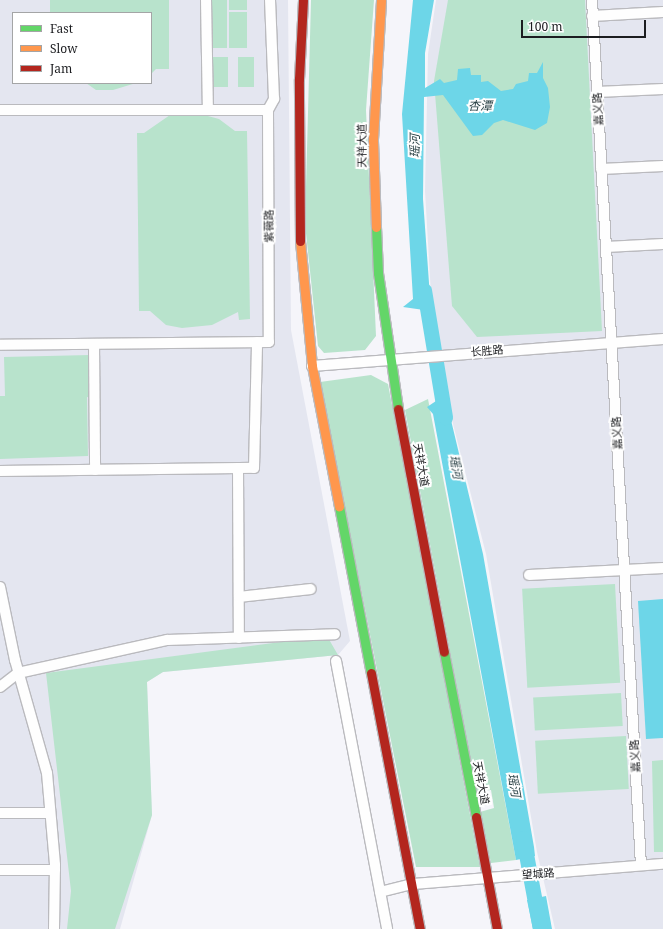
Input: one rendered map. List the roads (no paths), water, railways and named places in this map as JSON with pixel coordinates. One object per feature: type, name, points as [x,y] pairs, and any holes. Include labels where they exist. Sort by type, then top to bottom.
[{"type":"main road","points":[[303,0],[299,79],[299,229],[312,366],[420,929]]},
{"type":"main road","name":"天祥大道","points":[[381,0],[373,139],[378,273],[389,361],[497,929]]},
{"type":"street","points":[[206,0],[208,110]]},
{"type":"street","points":[[0,110],[268,110],[274,99],[270,0]]},
{"type":"street","name":"嘉义路","points":[[592,0],[642,866]]},
{"type":"street","points":[[592,16],[663,12]]},
{"type":"street","points":[[597,92],[663,89]]},
{"type":"street","name":"紫薇路","points":[[257,342],[269,342],[268,110]]},
{"type":"street","points":[[601,169],[663,166]]},
{"type":"street","points":[[606,246],[663,244]]},
{"type":"street","name":"长胜路","points":[[312,366],[389,361],[472,352],[663,339]]},
{"type":"street","points":[[0,345],[257,342],[254,468],[0,471]]},
{"type":"street","points":[[94,344],[95,470]]},
{"type":"street","points":[[238,468],[239,638]]},
{"type":"street","points":[[530,575],[663,568]]},
{"type":"street","points":[[0,587],[18,673],[47,773],[55,870],[54,929]]},
{"type":"street","points":[[239,598],[312,589]]},
{"type":"street","points":[[0,687],[18,673],[167,640],[335,634]]},
{"type":"street","points":[[336,661],[387,929]]},
{"type":"street","points":[[0,814],[50,813]]},
{"type":"street","name":"望城路","points":[[380,892],[412,884],[663,864]]},
{"type":"street","points":[[0,870],[55,870]]},
{"type":"water","name":"杏潭","points":[[413,0],[434,0],[425,53],[425,88],[440,79],[444,83],[457,80],[458,69],[470,68],[471,75],[481,75],[481,82],[488,81],[501,91],[513,89],[516,84],[528,81],[529,73],[537,73],[543,62],[543,78],[548,88],[550,107],[547,123],[535,130],[503,120],[494,123],[482,135],[473,136],[443,95],[424,97],[423,199],[431,311],[403,307],[413,299],[402,114]]},
{"type":"water","points":[[445,395],[483,554],[534,847],[535,856],[516,860],[433,414],[427,407]]},
{"type":"water","points":[[663,599],[663,738],[646,739],[638,601]]},
{"type":"water","points":[[546,896],[552,929],[533,929],[527,900]]},
{"type":"waterway","name":"瑶河","points":[[424,290],[445,417]]},
{"type":"waterway","name":"瑶河","points":[[523,838],[540,929]]}]
